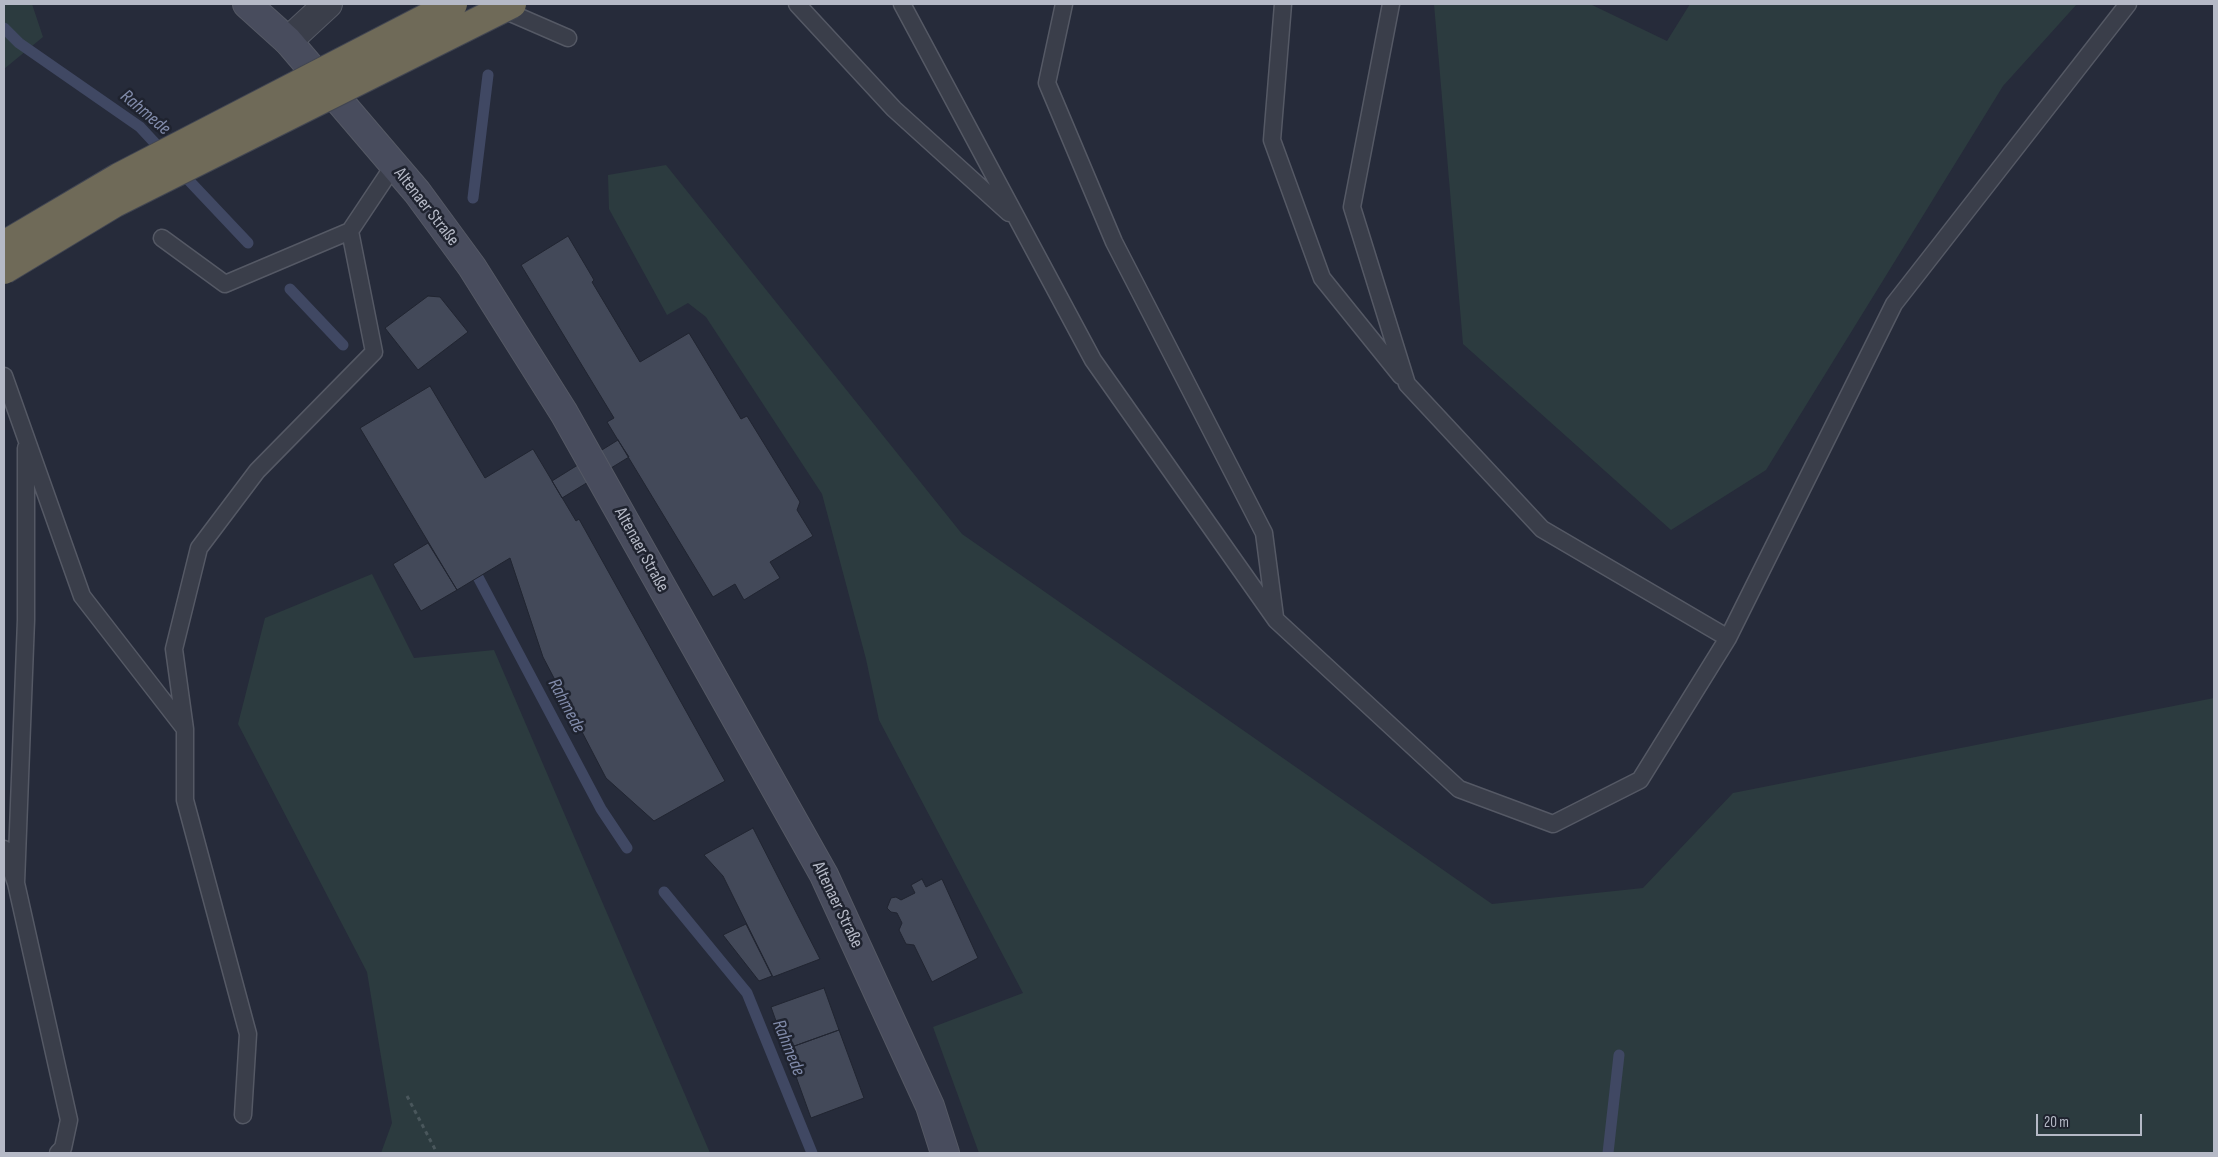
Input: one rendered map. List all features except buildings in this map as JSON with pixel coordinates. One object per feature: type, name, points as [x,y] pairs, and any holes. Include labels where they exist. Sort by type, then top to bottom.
[{"type":"highway","points":[[4,245],[119,177],[453,4]]},
{"type":"highway","points":[[4,270],[115,203],[512,4]]},
{"type":"main road","name":"Altenaer Straße","points":[[247,4],[288,41],[417,192],[472,267],[564,413],[824,874],[930,1106],[945,1153]]},
{"type":"street","points":[[288,41],[328,4]]},
{"type":"lane","points":[[490,4],[568,38]]},
{"type":"lane","points":[[797,4],[894,109],[1018,221]]},
{"type":"lane","points":[[902,4],[1093,360],[1276,620],[1459,789],[1554,824],[1640,780],[1728,638],[1894,304],[2128,4]]},
{"type":"lane","points":[[1064,4],[1047,83],[1114,242],[1264,533],[1276,620]]},
{"type":"lane","points":[[1283,4],[1272,140],[1322,278],[1407,384],[1542,529],[1728,638]]},
{"type":"lane","points":[[1391,4],[1352,206],[1407,384]]},
{"type":"lane","points":[[162,238],[225,284],[350,231],[394,165]]},
{"type":"lane","points":[[243,1115],[248,1034],[185,800],[185,729],[174,649],[199,548],[257,471],[374,352],[350,231]]},
{"type":"lane","points":[[4,376],[82,596],[185,729]]},
{"type":"lane","points":[[16,883],[26,620],[26,436]]},
{"type":"lane","points":[[4,849],[16,883],[69,1120],[63,1148],[58,1153]]},
{"type":"path","points":[[406,1096],[437,1153]]},
{"type":"shaded area","points":[[4,4],[32,4],[43,37],[4,69]]},
{"type":"shaded area","points":[[1434,4],[1590,4],[1667,41],[1690,4],[2077,4],[2003,86],[1766,470],[1671,530],[1463,344]]},
{"type":"shaded area","points":[[666,165],[962,534],[1492,904],[1643,888],[1733,793],[2214,698],[2214,1153],[979,1153],[933,1027],[1023,993],[879,720],[866,659],[822,494],[706,317],[688,303],[667,315],[609,209],[608,175]]},
{"type":"shaded area","points":[[372,574],[414,658],[494,650],[710,1153],[381,1153],[392,1123],[367,972],[238,724],[265,618]]},
{"type":"waterway","name":"Rahmede","points":[[4,28],[19,43],[140,127],[165,154]]},
{"type":"waterway","points":[[473,198],[488,75]]},
{"type":"waterway","name":"Rahmede","points":[[179,170],[248,243]]},
{"type":"waterway","name":"Rahmede","points":[[290,289],[343,345]]},
{"type":"waterway","name":"Rahmede","points":[[478,577],[601,809],[627,848]]},
{"type":"waterway","name":"Rahmede","points":[[664,892],[747,993],[812,1153]]},
{"type":"waterway","points":[[1608,1153],[1619,1055]]}]
